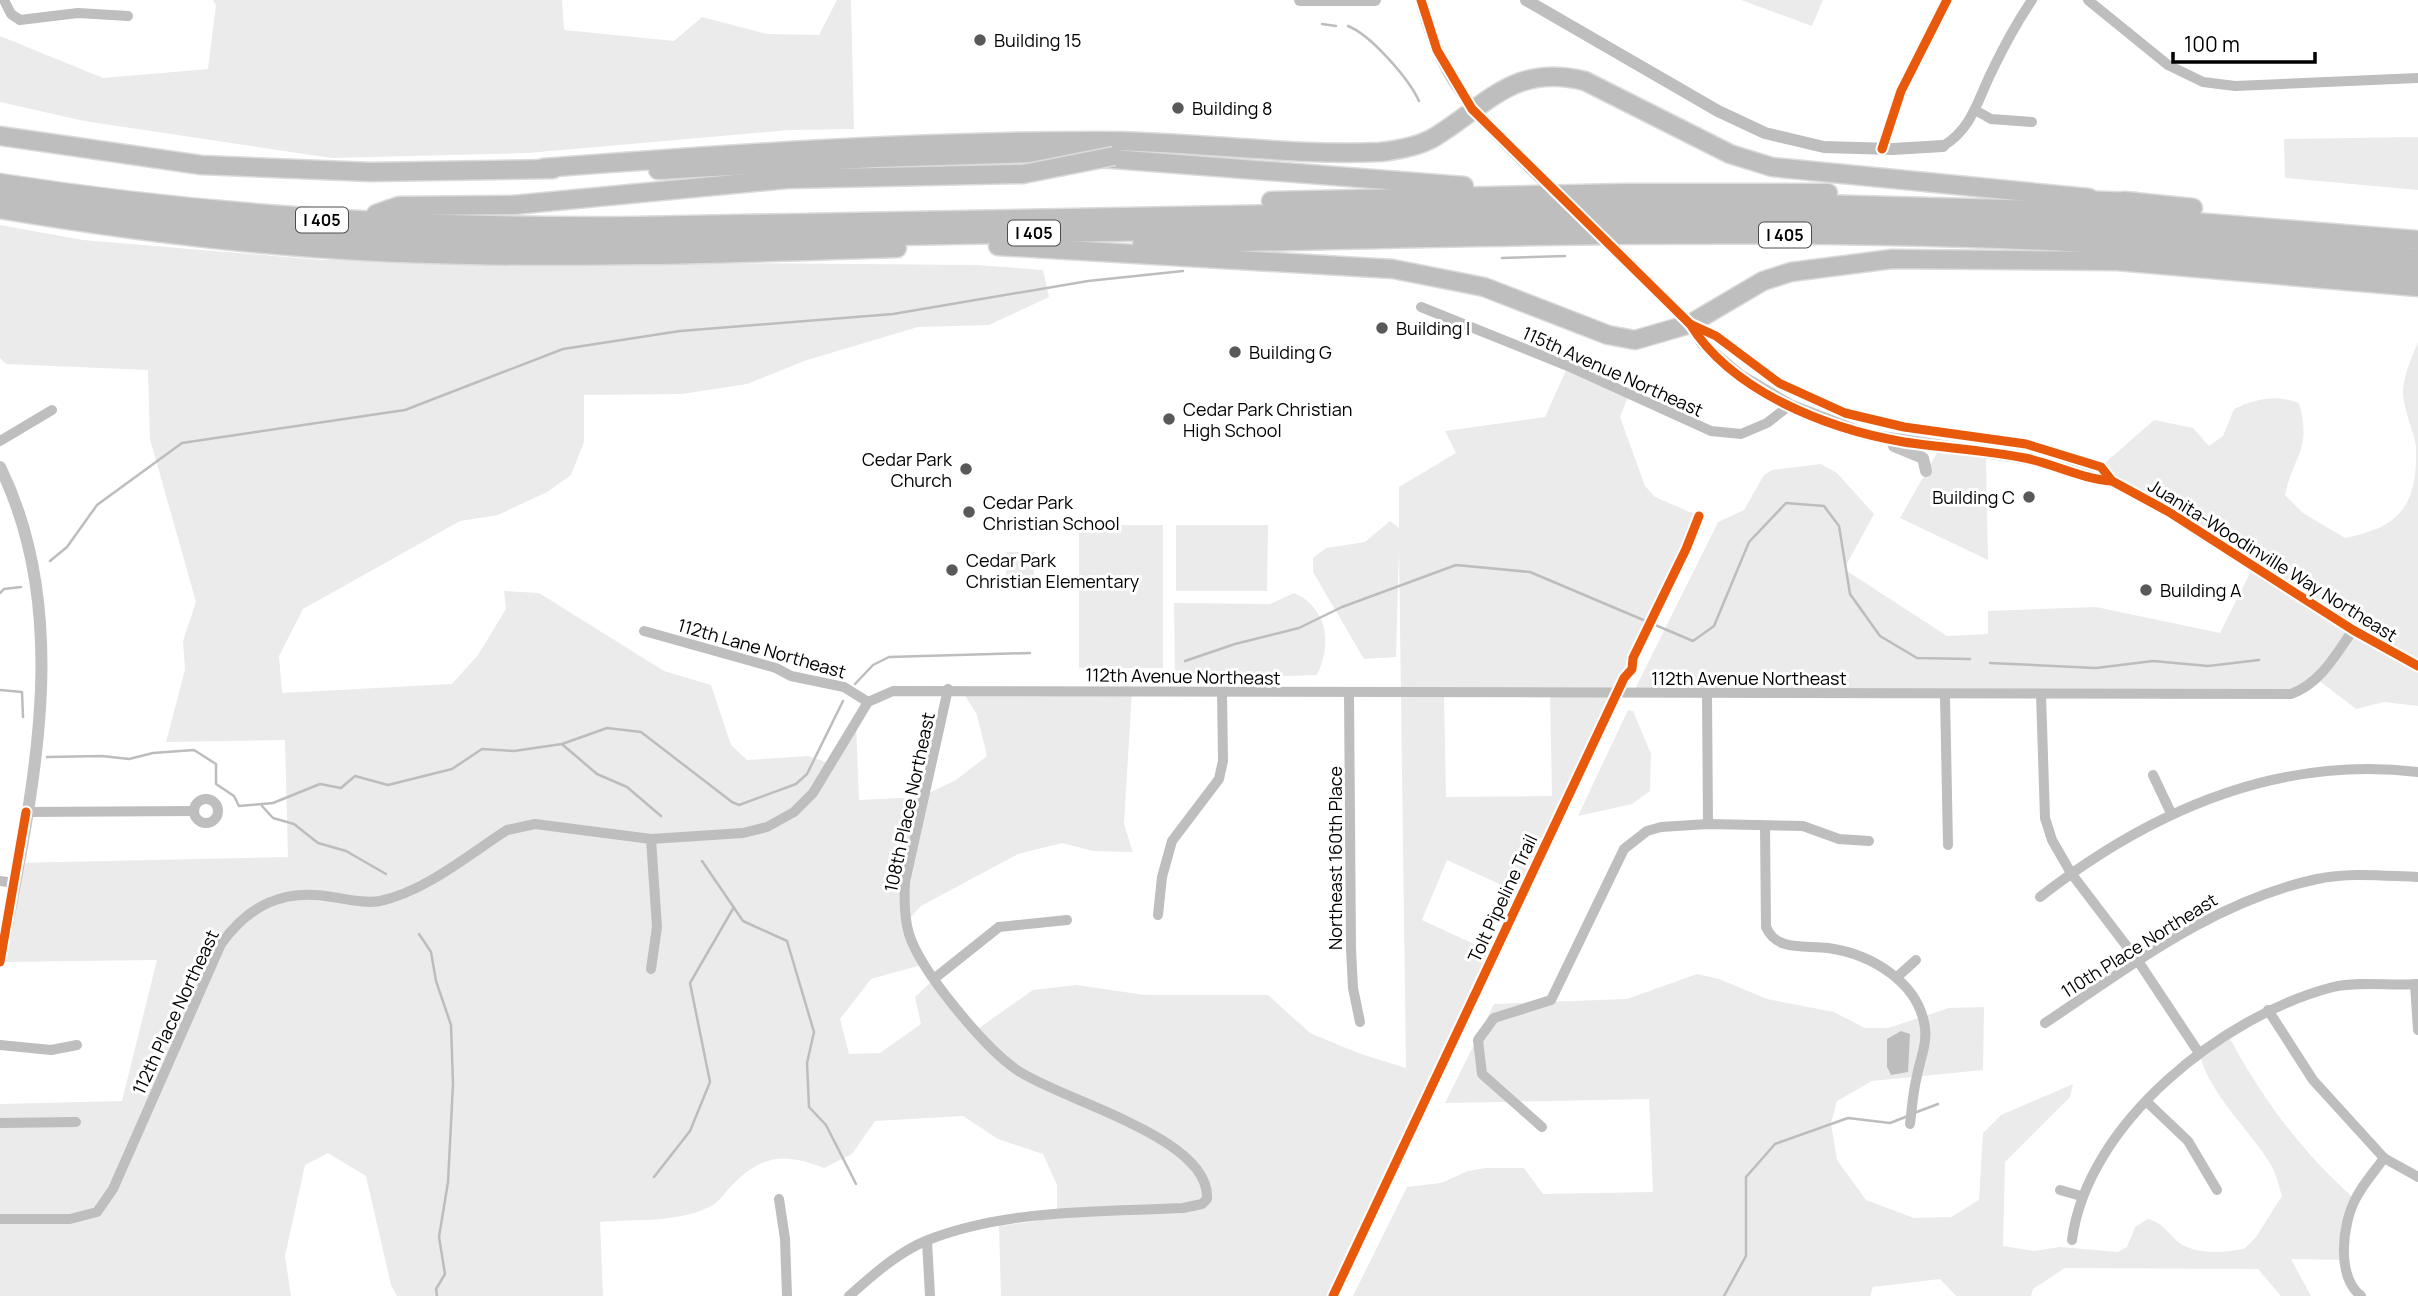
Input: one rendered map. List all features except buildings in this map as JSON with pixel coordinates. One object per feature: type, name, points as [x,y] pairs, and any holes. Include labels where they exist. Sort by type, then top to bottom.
[{"type":"highway","points":[[542,168],[858,145],[1073,141],[1357,153],[1396,151],[1432,139],[1493,94],[1520,81],[1567,77],[1585,81],[1730,154],[1772,167],[2136,202]]},
{"type":"highway","points":[[0,136],[201,165],[371,172],[542,168],[717,169],[876,158],[1035,153],[1435,185],[1625,193]]},
{"type":"highway","points":[[376,214],[399,206],[513,205],[787,179],[1023,174],[1133,152],[1195,147]]},
{"type":"highway","name":"I 405","points":[[0,173],[95,189],[376,214],[728,216],[1775,191],[2136,202],[2418,228]]},
{"type":"highway","name":"I 405","points":[[0,183],[230,213],[451,226],[636,226],[1816,204],[2046,210],[2418,240]]},
{"type":"highway","name":"I 405","points":[[0,195],[160,219],[269,230],[500,241],[1752,220],[1956,223],[2213,238],[2418,258]]},
{"type":"highway","name":"I 405","points":[[0,209],[96,224],[261,243],[431,254],[687,254],[999,246],[1820,235],[1972,237],[2186,251],[2418,272]]},
{"type":"highway","name":"I 405","points":[[2186,251],[2213,238]]},
{"type":"highway","points":[[999,246],[1392,270],[1483,287],[1622,339],[1656,336],[1690,324],[1763,281],[1791,272],[1892,259],[2117,261],[2418,287]]},
{"type":"main road","name":"Juanita-Woodinville Way Northeast","points":[[1421,0],[1437,50],[1472,109],[1690,324],[1703,344],[1741,376],[1790,405],[1868,435],[2010,456],[2112,481],[2169,512],[2353,630],[2418,666]]},
{"type":"main road","name":"Juanita-Woodinville Way Northeast","points":[[1690,324],[1716,336],[1753,367],[1810,398],[1872,421],[2054,452],[2101,467],[2112,481]]},
{"type":"main road","points":[[1868,435],[1894,433],[1946,440],[1958,436],[1967,443],[1994,448],[2010,456]]},
{"type":"main road","points":[[1868,435],[1923,458],[1926,471]]},
{"type":"main road","points":[[0,467],[29,540],[42,613],[42,678],[26,812],[0,962]]},
{"type":"street","points":[[4,0],[11,14],[20,20],[78,13],[128,16]]},
{"type":"street","points":[[1300,0],[1375,0]]},
{"type":"street","points":[[1526,0],[1718,111],[1765,133],[1824,147],[1882,149],[1943,146],[1958,138],[1975,110],[2007,41],[2032,0]]},
{"type":"street","points":[[2088,0],[2168,65],[2203,82],[2235,86],[2418,78]]},
{"type":"street","points":[[1975,110],[1991,118],[2032,122]]},
{"type":"street","name":"115th Avenue Northeast","points":[[1421,307],[1568,366],[1711,431],[1741,434],[1767,423],[1790,405]]},
{"type":"street","points":[[0,440],[52,410]]},
{"type":"street","name":"112th Avenue Northeast","points":[[948,689],[1707,695],[2291,694],[2305,689],[2322,674],[2353,630]]},
{"type":"street","name":"112th Lane Northeast","points":[[645,631],[776,668],[791,676],[844,687],[867,702]]},
{"type":"street","points":[[867,702],[892,691],[948,689]]},
{"type":"street","name":"108th Place Northeast","points":[[927,1241],[1019,1218],[1183,1208],[1202,1204],[1207,1199],[1208,1190],[1203,1177],[1191,1162],[1168,1143],[1020,1072],[994,1053],[935,978],[909,937],[904,906],[905,882],[948,689]]},
{"type":"street","points":[[1158,915],[1162,877],[1172,842],[1219,779],[1223,761],[1222,692]]},
{"type":"street","name":"Northeast 160th Place","points":[[1349,693],[1351,949],[1353,988],[1360,1022]]},
{"type":"street","points":[[2041,694],[2045,818],[2052,840],[2071,873],[2138,961],[2199,1053]]},
{"type":"street","points":[[1707,695],[1708,824]]},
{"type":"street","points":[[1945,695],[1948,845]]},
{"type":"street","name":"112th Place Northeast","points":[[0,1219],[84,1217],[97,1212],[105,1202],[221,944],[234,925],[253,908],[280,896],[305,893],[378,902],[415,888],[508,830],[521,827],[560,826],[627,838],[651,839],[743,833],[767,827],[794,812],[813,793],[867,702]]},
{"type":"street","points":[[2040,897],[2120,840],[2171,813],[2252,786],[2314,772],[2381,769],[2418,772]]},
{"type":"street","points":[[2153,775],[2171,813]]},
{"type":"street","points":[[26,812],[194,811]]},
{"type":"street","points":[[1542,1128],[1482,1074],[1478,1040],[1484,1027],[1494,1017],[1551,1000],[1624,849],[1647,831],[1661,827],[1708,824],[1803,826],[1839,839],[1869,841]]},
{"type":"street","points":[[1765,826],[1766,927],[1770,936],[1786,944],[1831,948],[1865,958],[1897,977],[1918,1007],[1925,1027],[1925,1047],[1917,1075],[1910,1124]]},
{"type":"street","points":[[651,839],[657,927],[651,969]]},
{"type":"street","name":"110th Place Northeast","points":[[2045,1023],[2199,922],[2235,904],[2273,891],[2339,876],[2418,877]]},
{"type":"street","points":[[0,881],[14,883]]},
{"type":"street","points":[[935,978],[999,927],[1067,919]]},
{"type":"street","points":[[1897,977],[1916,960]]},
{"type":"street","points":[[2072,1240],[2081,1195],[2101,1159],[2147,1102],[2199,1053],[2268,1010],[2335,987],[2416,984],[2418,1030]]},
{"type":"street","points":[[2268,1010],[2313,1080],[2384,1158],[2418,1177]]},
{"type":"street","points":[[0,1045],[51,1050],[77,1045]]},
{"type":"street","points":[[2147,1102],[2188,1141],[2217,1190]]},
{"type":"street","points":[[0,1123],[76,1122]]},
{"type":"street","points":[[2361,1296],[2347,1275],[2347,1225],[2355,1199],[2384,1158]]},
{"type":"street","points":[[2060,1189],[2081,1195]]},
{"type":"street","points":[[779,1199],[785,1239],[787,1296]]},
{"type":"street","points":[[849,1296],[885,1265],[927,1241],[930,1296]]},
{"type":"shaded area","points":[[213,0],[562,0],[564,30],[674,41],[702,17],[767,34],[819,35],[837,0],[851,0],[854,129],[789,130],[528,153],[331,158],[84,121],[0,102],[0,36],[103,78],[208,69],[216,5]]},
{"type":"shaded area","points":[[1741,0],[1823,0],[1812,26]]},
{"type":"shaded area","points":[[2418,137],[2418,190],[2285,178],[2284,139]]},
{"type":"shaded area","points":[[0,225],[83,240],[321,260],[977,265],[1043,270],[1049,297],[989,325],[918,327],[804,361],[747,384],[682,394],[584,395],[584,442],[571,475],[547,492],[498,515],[460,521],[303,609],[279,656],[282,693],[452,684],[478,655],[506,609],[504,591],[539,593],[664,671],[711,685],[731,745],[747,760],[808,756],[832,764],[856,723],[859,800],[921,797],[956,780],[987,756],[977,715],[961,689],[1132,691],[1124,824],[1133,852],[1093,851],[1062,843],[1018,854],[921,906],[904,925],[928,963],[871,979],[840,1019],[849,1054],[880,1053],[921,1024],[915,997],[935,978],[979,1028],[1033,990],[1076,985],[1145,995],[1268,995],[1310,1033],[1358,1053],[1406,1068],[1399,548],[1396,657],[1364,659],[1313,572],[1313,558],[1326,548],[1365,542],[1390,521],[1399,528],[1399,487],[1456,453],[1445,431],[1545,417],[1568,366],[1629,394],[1620,417],[1645,486],[1655,497],[1699,516],[1517,892],[1447,860],[1422,920],[1489,951],[1329,1296],[1001,1296],[999,1226],[1057,1218],[1057,1185],[1043,1154],[998,1139],[963,1116],[875,1121],[852,1154],[824,1168],[798,1160],[775,1159],[754,1167],[716,1203],[701,1211],[658,1219],[600,1222],[603,1296],[397,1296],[391,1285],[366,1176],[328,1153],[305,1165],[285,1256],[291,1296],[0,1296],[0,1104],[122,1101],[157,960],[2,962],[16,863],[288,857],[285,740],[166,742],[185,670],[183,641],[196,602],[150,439],[148,370],[6,364],[0,358]],"holes":[[[1444,694],[1550,694],[1552,796],[1446,797]]]},
{"type":"shaded area","points":[[2418,342],[2418,706],[2384,702],[2356,709],[2317,679],[2291,694],[1633,693],[1718,522],[1744,510],[1764,475],[1772,470],[1821,464],[1837,473],[1874,514],[1844,569],[1947,636],[1988,634],[1988,611],[2096,607],[2220,633],[2251,571],[2097,470],[2154,420],[2193,428],[2209,446],[2223,436],[2234,409],[2266,399],[2290,400],[2299,403],[2304,432],[2285,495],[2303,513],[2345,538],[2380,527],[2402,510],[2409,499],[2413,484],[2416,446],[2405,406],[2403,387]]},
{"type":"shaded area","points":[[1938,451],[1986,459],[1988,560],[1900,518]]},
{"type":"shaded area","points":[[1079,525],[1163,525],[1163,668],[1079,668]]},
{"type":"shaded area","points":[[1176,525],[1268,525],[1267,591],[1176,591]]},
{"type":"shaded area","points":[[1006,552],[1034,552],[1034,584],[1006,584]]},
{"type":"shaded area","points":[[1294,593],[1314,608],[1324,628],[1325,651],[1317,675],[1221,678],[1206,682],[1180,681],[1175,676],[1174,603],[1270,604]]},
{"type":"shaded area","points":[[1628,710],[1633,711],[1651,754],[1650,791],[1632,804],[1578,816]]},
{"type":"shaded area","points":[[1697,974],[1719,979],[1767,999],[1834,1012],[1865,1028],[1888,1028],[1949,1008],[1984,1007],[1983,1070],[1872,1081],[1837,1101],[1831,1123],[1837,1160],[1866,1200],[1914,1218],[1951,1217],[1979,1200],[1983,1133],[2001,1115],[2073,1084],[2070,1097],[2005,1162],[2003,1246],[2034,1251],[2060,1247],[2118,1252],[2127,1247],[2135,1227],[2148,1219],[2159,1224],[2183,1245],[2197,1250],[2221,1252],[2244,1249],[2256,1237],[2282,1196],[2271,1165],[2212,1084],[2199,1053],[2228,1035],[2254,1080],[2284,1123],[2317,1163],[2355,1199],[2345,1260],[2291,1259],[2311,1296],[2281,1296],[2258,1269],[2065,1268],[2033,1289],[2031,1296],[1956,1296],[1940,1279],[1873,1287],[1870,1296],[1353,1296],[1407,1187],[1441,1183],[1468,1171],[1486,1168],[1524,1168],[1543,1194],[1653,1192],[1649,1099],[1445,1103],[1494,1004],[1627,999]]},
{"type":"shaded area","points":[[1901,1031],[1910,1034],[1908,1072],[1891,1075],[1887,1067],[1887,1039]]},
{"type":"waterway","points":[[1322,24],[1336,26]]},
{"type":"waterway","points":[[1348,26],[1367,38],[1388,59],[1407,81],[1419,101]]},
{"type":"waterway","points":[[1502,258],[1565,256]]},
{"type":"waterway","points":[[50,561],[67,547],[97,505],[182,443],[405,410],[563,349],[680,331],[893,314],[1088,281],[1183,271]]},
{"type":"waterway","points":[[1185,661],[1235,644],[1299,628],[1342,607],[1456,565],[1530,572],[1693,641],[1714,626],[1749,542],[1786,503],[1824,506],[1839,526],[1850,594],[1880,636],[1917,658],[1970,659]]},
{"type":"waterway","points":[[0,593],[4,589],[21,587]]},
{"type":"waterway","points":[[855,684],[873,665],[889,657],[1030,653]]},
{"type":"waterway","points":[[1990,663],[2096,668],[2153,661],[2208,666],[2259,660]]},
{"type":"waterway","points":[[0,690],[22,692],[23,717]]},
{"type":"waterway","points":[[47,757],[102,756],[129,759],[153,753],[194,750],[216,764],[216,784],[234,796],[239,806],[273,803],[320,784],[341,788],[355,776],[388,785],[452,769],[482,749],[514,751],[562,744],[607,728],[641,732],[739,805],[796,784],[807,774],[843,701]]},
{"type":"waterway","points":[[563,745],[597,774],[627,787],[661,816]]},
{"type":"waterway","points":[[262,806],[273,818],[294,824],[318,843],[346,851],[386,874]]},
{"type":"waterway","points":[[702,861],[743,921],[787,941],[814,1032],[807,1063],[809,1107],[826,1125],[856,1184]]},
{"type":"waterway","points":[[654,1177],[690,1131],[710,1082],[690,983],[734,907]]},
{"type":"waterway","points":[[419,934],[431,952],[436,981],[451,1025],[453,1084],[448,1182],[439,1237],[445,1274],[436,1289],[437,1296]]},
{"type":"waterway","points":[[1914,1113],[1938,1104]]},
{"type":"waterway","points":[[1724,1296],[1746,1256],[1746,1177],[1775,1144],[1848,1118],[1890,1123],[1908,1116]]},
{"type":"cycle path","points":[[1421,0],[1437,50],[1472,109],[1690,324],[1708,348],[1756,388],[1784,404],[1844,428],[1904,442],[2025,458],[2112,481]]},
{"type":"cycle path","points":[[1882,149],[1901,91],[1947,0]]},
{"type":"cycle path","points":[[1690,324],[1716,336],[1779,383],[1845,413],[1904,427],[2026,444],[2101,467],[2112,481],[2169,512],[2353,630],[2418,666]]},
{"type":"cycle path","name":"Tolt Pipeline Trail","points":[[1333,1296],[1624,678],[1632,669],[1633,658],[1686,549],[1699,516]]},
{"type":"cycle path","points":[[0,962],[26,812]]},
{"type":"place","name":"Building 15","points":[[980,40]]},
{"type":"place","name":"Building 8","points":[[1178,108]]},
{"type":"place","name":"Building I","points":[[1382,328]]},
{"type":"place","name":"Building G","points":[[1235,352]]},
{"type":"place","name":"Cedar Park Christian High School","points":[[1169,419]]},
{"type":"place","name":"Cedar Park Church","points":[[966,469]]},
{"type":"place","name":"Building C","points":[[2029,497]]},
{"type":"place","name":"Cedar Park Christian School","points":[[969,512]]},
{"type":"place","name":"Cedar Park Christian Elementary","points":[[952,570]]},
{"type":"place","name":"Building A","points":[[2146,590]]}]
